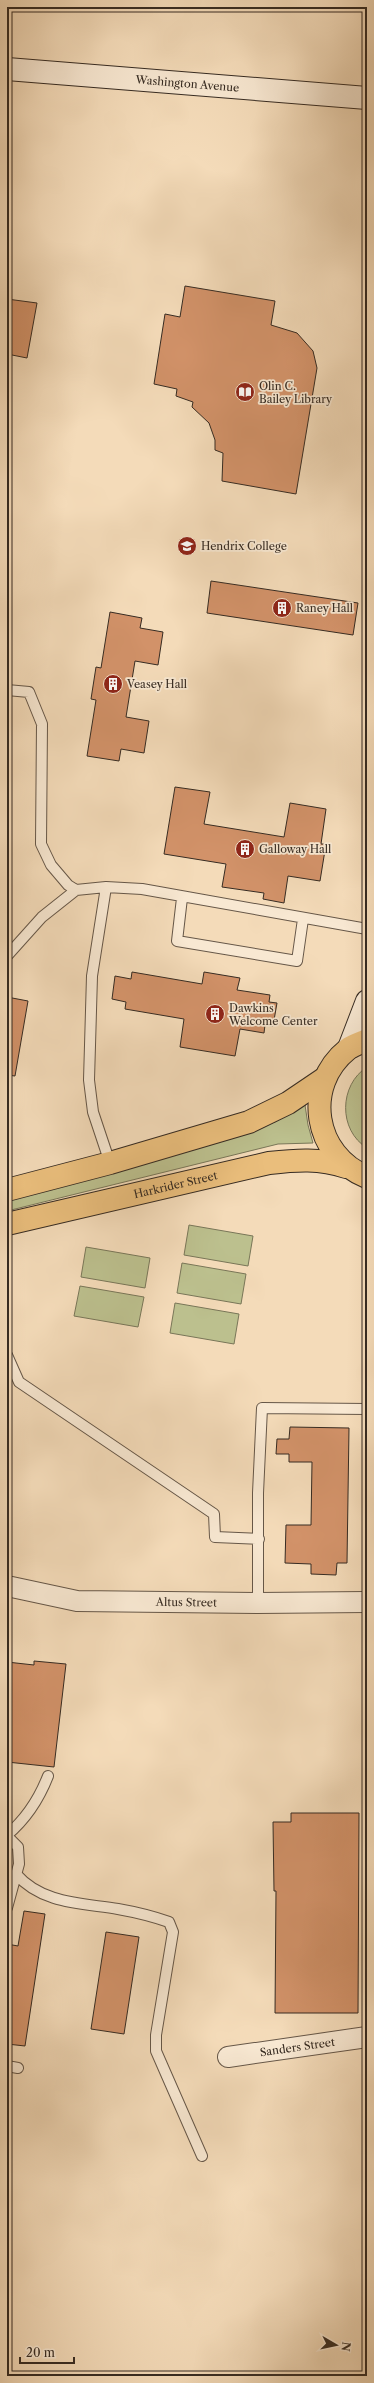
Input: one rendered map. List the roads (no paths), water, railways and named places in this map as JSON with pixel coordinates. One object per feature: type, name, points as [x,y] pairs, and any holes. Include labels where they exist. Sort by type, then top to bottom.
[{"type":"main road","points":[[358,1044],[336,1062],[325,1078],[319,1112],[324,1135],[336,1156],[359,1176]]},
{"type":"main road","points":[[7,1190],[110,1163],[249,1122],[288,1103],[325,1078]]},
{"type":"main road","name":"Harkrider Street","points":[[7,1224],[269,1163],[299,1160],[332,1162],[359,1176]]},
{"type":"street","name":"Washington Avenue","points":[[7,69],[367,98]]},
{"type":"street","points":[[358,1044],[367,1001]]},
{"type":"street","name":"Altus Street","points":[[7,1586],[77,1601],[258,1603],[367,1602]]},
{"type":"street","name":"Sanders Street","points":[[228,2057],[367,2037]]},
{"type":"lane","points":[[7,690],[29,692],[42,724],[41,844],[51,865],[68,885],[76,890]]},
{"type":"lane","points":[[106,886],[92,976],[89,1080],[93,1112],[110,1163]]},
{"type":"lane","points":[[7,956],[42,917],[76,890],[106,886],[142,889],[182,898],[367,929]]},
{"type":"lane","points":[[182,898],[177,941],[297,961],[303,919]]},
{"type":"lane","points":[[7,1355],[19,1382],[214,1514],[215,1537],[259,1539]]},
{"type":"lane","points":[[258,1603],[258,1493],[262,1408],[367,1409]]},
{"type":"lane","points":[[7,1908],[19,1864],[18,1847],[7,1835],[31,1809],[42,1792],[48,1776]]},
{"type":"lane","points":[[16,1874],[24,1884],[40,1894],[61,1900],[118,1909],[169,1922],[173,1932],[156,2035],[156,2050],[202,2156]]},
{"type":"lane","points":[[7,2066],[18,2068]]},
{"type":"place","name":"Olin C. Bailey Library","points":[[245,392]]},
{"type":"place","name":"Hendrix College","points":[[187,546]]},
{"type":"place","name":"Raney Hall","points":[[282,608]]},
{"type":"place","name":"Veasey Hall","points":[[113,684]]},
{"type":"place","name":"Galloway Hall","points":[[245,849]]},
{"type":"place","name":"Dawkins Welcome Center","points":[[215,1014]]}]
